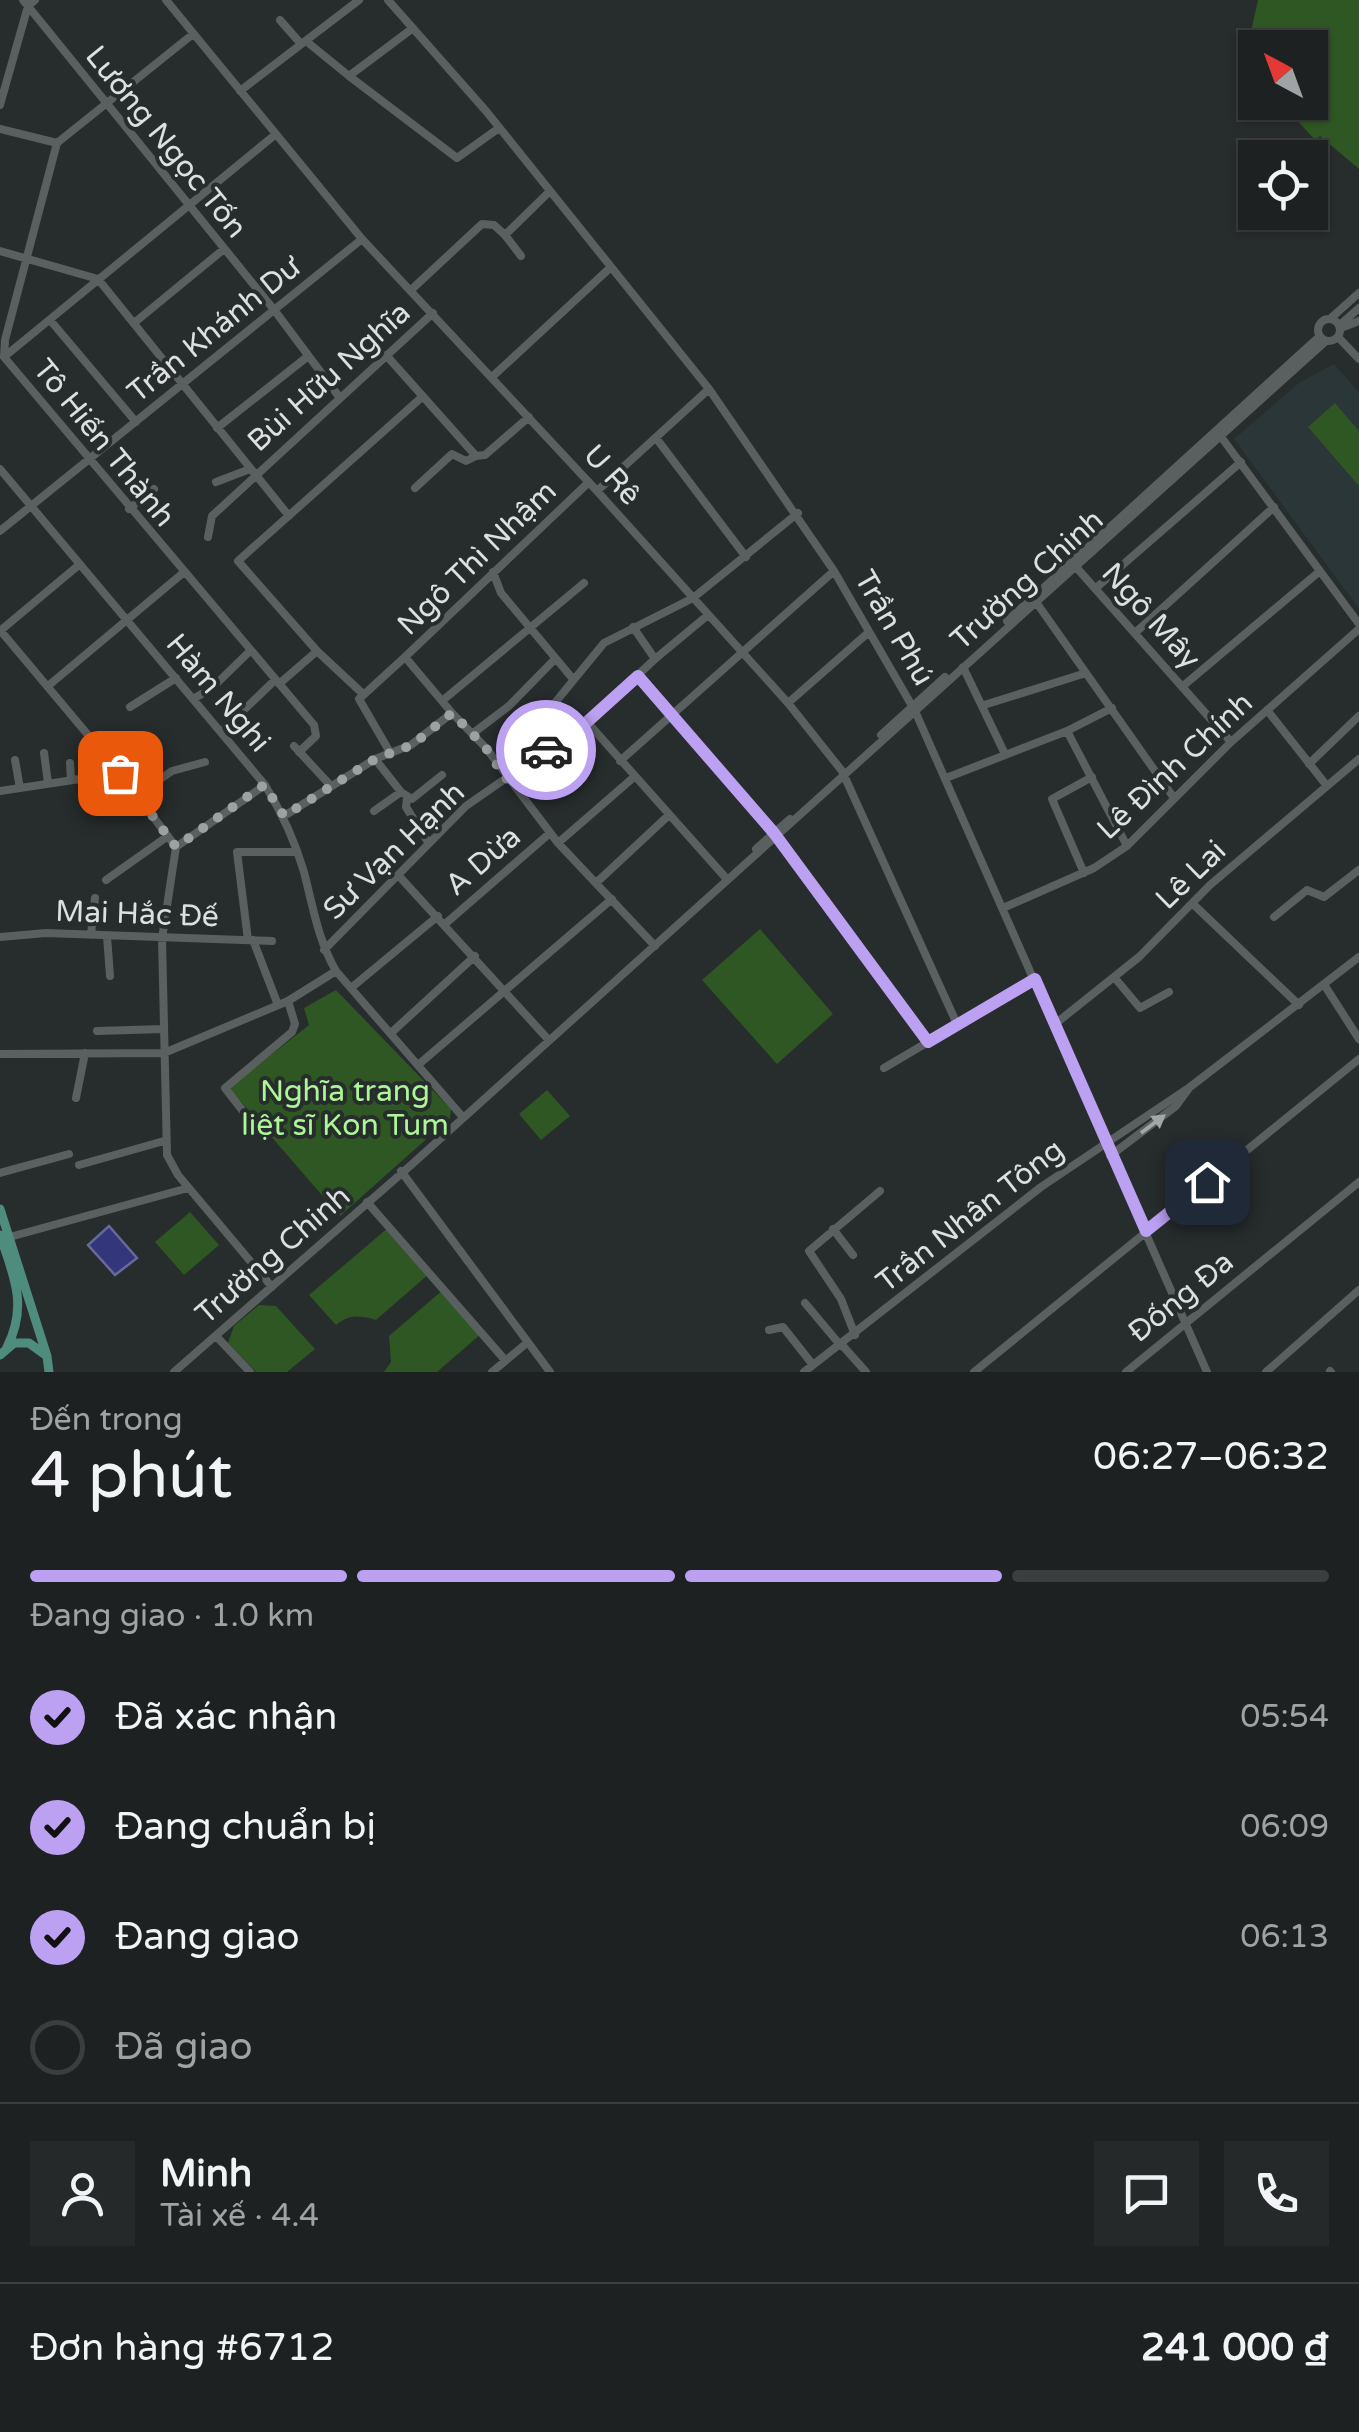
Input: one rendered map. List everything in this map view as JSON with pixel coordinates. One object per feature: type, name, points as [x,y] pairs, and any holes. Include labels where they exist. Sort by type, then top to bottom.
[{"type":"main road","points":[[0,1209],[21,1301],[3,1351]]},
{"type":"main road","points":[[4,1237],[51,1366]]},
{"type":"main road","points":[[3,1351],[29,1342],[51,1366]]},
{"type":"street","name":"U Rê","points":[[166,0],[362,239],[694,598],[788,703],[844,773],[957,1024]]},
{"type":"street","points":[[240,91],[360,0]]},
{"type":"street","name":"Trần Phú","points":[[388,0],[498,128],[710,389],[798,512],[834,571],[914,709],[1207,1372]]},
{"type":"street","points":[[0,106],[29,2]]},
{"type":"street","name":"Lương Ngọc Tốn","points":[[29,2],[105,106],[275,311],[340,398]]},
{"type":"street","points":[[280,20],[458,158],[498,128]]},
{"type":"street","points":[[350,76],[414,28]]},
{"type":"street","points":[[0,130],[57,143],[193,34]]},
{"type":"street","points":[[4,357],[276,134]]},
{"type":"street","name":"Tô Hiến Thành","points":[[57,143],[4,357],[314,724],[316,736],[296,749],[330,785]]},
{"type":"street","points":[[506,235],[550,191]]},
{"type":"street","points":[[411,290],[487,222],[506,235],[521,256]]},
{"type":"street","name":"Trần Khánh Dư","points":[[0,531],[362,239]]},
{"type":"street","points":[[134,323],[224,249]]},
{"type":"street","points":[[0,252],[98,279],[289,516]]},
{"type":"street","points":[[492,377],[611,267]]},
{"type":"street","points":[[1359,293],[1318,326],[1323,339],[1359,320]]},
{"type":"street","points":[[1340,330],[1359,308]]},
{"type":"street","name":"Bùi Hữu Nghĩa","points":[[212,516],[252,472],[433,313]]},
{"type":"street","points":[[1331,318],[1359,359]]},
{"type":"street","points":[[50,320],[136,422]]},
{"type":"street","name":"Trường Chinh","points":[[401,1171],[1323,339]]},
{"type":"street","points":[[386,356],[476,456]]},
{"type":"street","points":[[217,428],[307,357]]},
{"type":"street","name":"Ngô Thì Nhậm","points":[[597,491],[710,389]]},
{"type":"street","points":[[362,693],[317,651],[238,562],[422,397]]},
{"type":"street","points":[[415,488],[452,454],[466,461],[486,454],[528,417]]},
{"type":"street","points":[[1218,434],[1359,626]]},
{"type":"street","name":"Trường Chinh","points":[[914,709],[1076,567],[1218,434]]},
{"type":"street","points":[[656,438],[746,558]]},
{"type":"street","points":[[1096,588],[1241,462]]},
{"type":"street","name":"Hàm Nghi","points":[[0,469],[264,785],[284,816],[324,950],[336,971],[461,1115]]},
{"type":"street","points":[[216,482],[252,472]]},
{"type":"street","name":"Ngô Thì Nhậm","points":[[589,482],[405,657],[558,843],[654,944]]},
{"type":"street","points":[[129,509],[154,488]]},
{"type":"street","points":[[1135,632],[1274,507]]},
{"type":"street","points":[[545,750],[529,727],[604,643],[694,598],[798,512]]},
{"type":"street","points":[[201,515],[212,516],[208,537]]},
{"type":"street","points":[[80,564],[0,631],[120,773],[176,847],[162,939],[164,1141],[171,1166],[272,1286]]},
{"type":"street","name":"Ngô Mây","points":[[1076,567],[1231,742]]},
{"type":"street","points":[[620,762],[834,571]]},
{"type":"street","points":[[1184,686],[1320,571]]},
{"type":"street","points":[[494,572],[501,593],[573,679]]},
{"type":"street","points":[[48,686],[183,573]]},
{"type":"street","points":[[442,702],[584,583]]},
{"type":"street","points":[[1036,602],[1174,798]]},
{"type":"street","name":"Sư Vạn Hạnh","points":[[324,950],[466,806],[587,722],[708,615]]},
{"type":"street","name":"Lê Đình Chính","points":[[1004,908],[1084,873],[1127,846],[1231,742],[1359,626]]},
{"type":"street","points":[[633,628],[655,659]]},
{"type":"street","points":[[788,703],[870,632]]},
{"type":"street","points":[[193,699],[212,688],[250,651]]},
{"type":"street","points":[[221,732],[317,651]]},
{"type":"street","points":[[390,754],[360,704],[362,693],[405,657]]},
{"type":"street","points":[[472,734],[508,706],[555,659]]},
{"type":"street","points":[[963,667],[1005,754]]},
{"type":"street","points":[[984,705],[1086,673]]},
{"type":"street","points":[[638,676],[776,835],[928,1042]]},
{"type":"street","points":[[130,707],[176,678]]},
{"type":"street","points":[[946,778],[1067,731],[1112,708]]},
{"type":"street","points":[[1267,710],[1328,786]]},
{"type":"street","points":[[284,816],[375,759],[412,745],[452,713]]},
{"type":"street","points":[[1309,764],[1359,716]]},
{"type":"street","points":[[587,722],[725,877]]},
{"type":"street","points":[[1067,731],[1127,846]]},
{"type":"street","points":[[44,752],[48,782]]},
{"type":"street","points":[[375,759],[404,795],[412,799],[442,774]]},
{"type":"street","name":"Lê Lai","points":[[1054,1024],[1114,977],[1271,831],[1359,759]]},
{"type":"street","points":[[15,760],[20,788]]},
{"type":"street","points":[[137,796],[172,771],[205,762]]},
{"type":"street","points":[[70,764],[71,780]]},
{"type":"street","points":[[0,791],[120,773]]},
{"type":"street","points":[[558,843],[634,777]]},
{"type":"street","points":[[1084,873],[1052,799],[1092,777]]},
{"type":"street","points":[[176,847],[264,785]]},
{"type":"street","points":[[374,811],[404,795]]},
{"type":"street","points":[[404,795],[406,806],[428,842]]},
{"type":"street","points":[[596,882],[669,815]]},
{"type":"street","name":"A Dừa","points":[[351,988],[550,833]]},
{"type":"street","name":"Trường Chinh","points":[[174,1372],[776,835]]},
{"type":"street","points":[[106,880],[168,836]]},
{"type":"street","points":[[278,1005],[251,940],[237,852],[297,852]]},
{"type":"street","points":[[1274,918],[1306,890],[1324,897],[1359,870]]},
{"type":"street","points":[[398,876],[546,1037]]},
{"type":"street","points":[[91,935],[95,898]]},
{"type":"street","points":[[418,1065],[612,899]]},
{"type":"street","points":[[1193,904],[1299,1005]]},
{"type":"street","name":"Mai Hắc Đế","points":[[0,937],[91,935],[272,940]]},
{"type":"street","points":[[107,936],[110,976]]},
{"type":"street","points":[[391,1033],[475,956]]},
{"type":"street","name":"Trần Nhân Tông","points":[[804,1372],[1103,1142],[1190,1088],[1359,957]]},
{"type":"street","name":"Sư Vạn Hạnh","points":[[0,1054],[164,1053],[278,1005],[336,971]]},
{"type":"street","points":[[1114,977],[1140,1008],[1169,992]]},
{"type":"street","points":[[884,1068],[1035,979]]},
{"type":"street","points":[[1325,986],[1359,1039]]},
{"type":"street","points":[[259,1132],[225,1088],[292,1032],[295,1024],[288,1000]]},
{"type":"street","points":[[97,1031],[164,1030]]},
{"type":"street","points":[[76,1098],[85,1054]]},
{"type":"street","points":[[974,1372],[1359,1058]]},
{"type":"street","points":[[1110,1156],[1176,1106],[1190,1088]]},
{"type":"street","points":[[79,1165],[164,1141]]},
{"type":"street","points":[[0,1173],[69,1154]]},
{"type":"street","points":[[401,1171],[550,1372]]},
{"type":"street","name":"Đống Đa","points":[[1126,1372],[1358,1184]]},
{"type":"street","points":[[4,1237],[188,1188]]},
{"type":"street","points":[[855,1335],[841,1299],[809,1251],[880,1191]]},
{"type":"street","points":[[368,1202],[505,1360]]},
{"type":"street","points":[[833,1229],[854,1255]]},
{"type":"street","points":[[1266,1372],[1359,1290]]},
{"type":"street","points":[[805,1303],[866,1372]]},
{"type":"street","points":[[769,1330],[784,1327],[813,1366]]},
{"type":"street","points":[[216,1336],[250,1372]]},
{"type":"street","points":[[492,1372],[528,1342]]},
{"type":"shaded area","points":[[1334,364],[1359,392],[1359,609],[1234,439],[1300,382]]},
{"type":"shaded area","points":[[109,1226],[137,1258],[115,1275],[88,1245]]},
{"type":"green space","points":[[1258,0],[1359,0],[1359,169],[1328,140],[1320,136],[1315,140],[1297,120],[1328,120],[1328,30],[1251,30]]},
{"type":"green space","points":[[1335,403],[1359,431],[1359,486],[1308,427]]},
{"type":"green space","points":[[760,929],[833,1014],[777,1064],[702,980]]},
{"type":"green space","name":"Nghĩa trang liệt sĩ Kon Tum","points":[[336,990],[451,1109],[450,1118],[340,1216],[229,1088],[309,1025],[304,1008]]},
{"type":"green space","points":[[547,1090],[570,1116],[541,1140],[519,1114]]},
{"type":"green space","points":[[190,1212],[219,1245],[184,1275],[155,1242]]},
{"type":"green space","points":[[389,1227],[430,1273],[376,1320],[355,1316],[336,1325],[309,1295]]},
{"type":"green space","points":[[444,1289],[482,1333],[437,1372],[384,1372],[391,1362],[389,1336]]},
{"type":"green space","points":[[259,1305],[276,1306],[315,1349],[287,1372],[256,1372],[228,1343],[234,1326]]},
{"type":"way so far","points":[[120,773],[176,847],[264,785],[284,816],[375,759],[412,745],[452,713],[486,748],[506,779],[546,750]]},
{"type":"route","points":[[546,750],[587,722],[638,676],[774,833],[928,1042],[1035,979],[1103,1142],[1146,1231],[1207,1182]]}]
